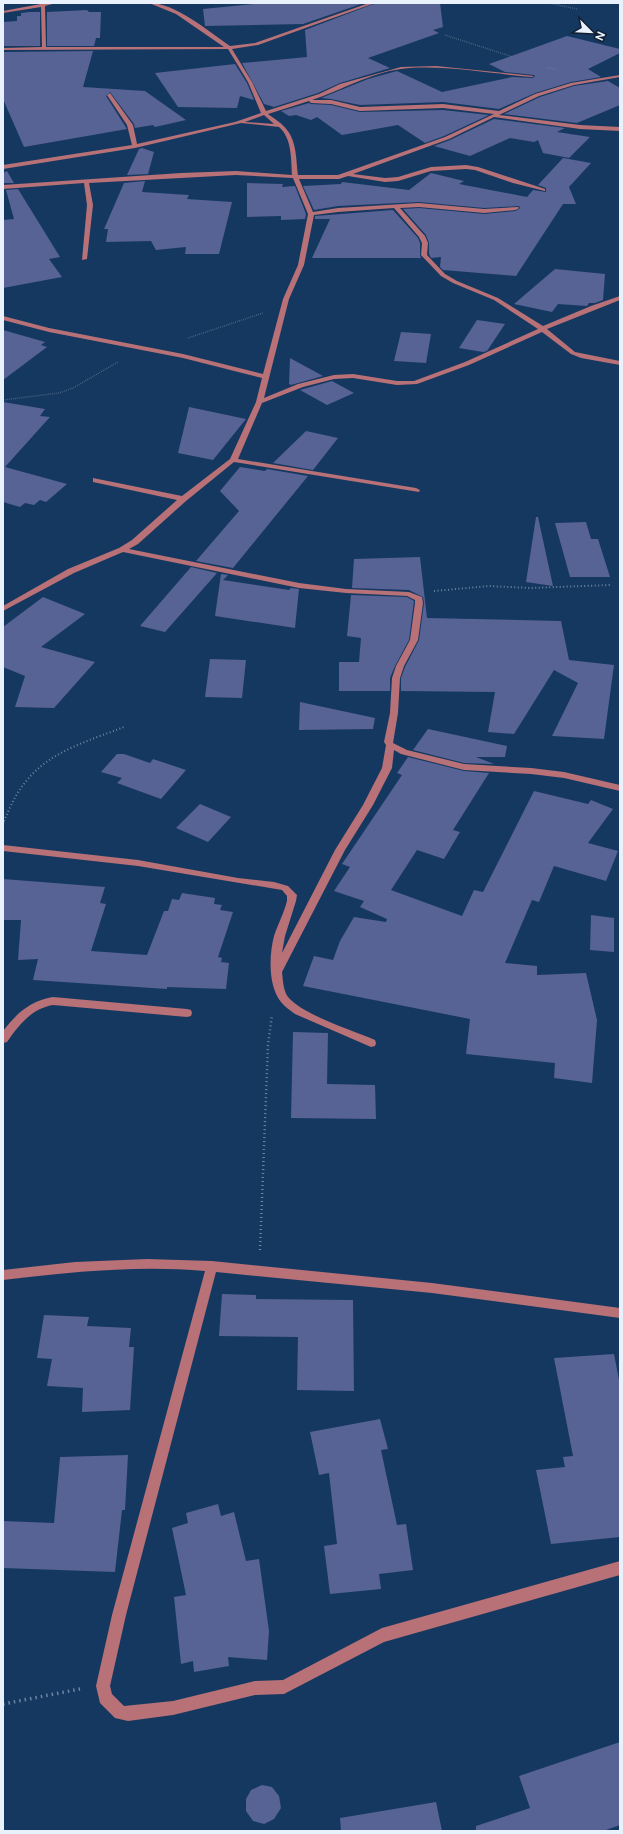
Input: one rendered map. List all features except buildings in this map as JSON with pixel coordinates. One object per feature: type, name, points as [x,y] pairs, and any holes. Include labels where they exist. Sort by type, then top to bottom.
[{"type":"street","points":[[3,12],[54,3]]},
{"type":"street","points":[[3,609],[71,571],[122,550],[151,529],[183,500],[233,460],[259,402],[284,305],[301,265],[311,214],[295,176],[292,146],[288,136],[280,126],[264,113],[250,82],[228,48],[178,13],[163,6],[151,3]]},
{"type":"street","points":[[3,49],[228,48],[256,44],[373,3]]},
{"type":"street","points":[[43,6],[44,48]]},
{"type":"street","points":[[4,166],[135,146],[236,123],[302,102],[374,75],[406,67],[470,69],[532,76]]},
{"type":"street","points":[[3,187],[236,173],[321,178],[348,175],[447,138],[537,95],[573,84],[620,76]]},
{"type":"street","points":[[110,95],[135,135],[135,146]]},
{"type":"street","points":[[302,102],[324,101],[360,109],[443,106],[502,113]]},
{"type":"street","points":[[495,116],[580,127],[620,129]]},
{"type":"street","points":[[236,123],[280,126]]},
{"type":"street","points":[[348,175],[372,179],[398,179],[431,169],[472,167],[543,190]]},
{"type":"street","points":[[84,259],[90,205],[86,181]]},
{"type":"street","points":[[311,214],[338,210],[419,205],[484,211],[516,208]]},
{"type":"street","points":[[396,207],[422,236],[425,243],[424,255],[443,275],[455,282],[496,299],[543,329],[573,353],[581,356],[620,363]]},
{"type":"street","points":[[259,402],[332,377],[352,376],[397,383],[415,383],[490,354],[578,313],[620,298]]},
{"type":"street","points":[[3,318],[49,330],[148,349],[265,377]]},
{"type":"street","points":[[233,460],[416,490]]},
{"type":"street","points":[[96,480],[183,500]]},
{"type":"street","points":[[122,550],[297,585],[353,591],[409,594],[419,599],[414,640],[400,666],[396,678],[394,713],[388,742],[390,745],[387,768],[368,805],[340,850],[276,973]]},
{"type":"street","points":[[390,745],[404,752],[464,767],[531,770],[564,775],[620,788]]},
{"type":"street","points":[[3,848],[138,863],[238,881],[280,886],[292,895],[292,900],[277,944],[276,973],[281,994],[289,1005],[303,1014],[371,1043]]},
{"type":"street","points":[[3,1039],[25,1011],[43,1002],[53,1001],[187,1013]]},
{"type":"street","points":[[3,1275],[40,1270],[154,1264],[212,1266],[432,1288],[620,1313]]},
{"type":"street","points":[[212,1266],[118,1615],[103,1686],[105,1698],[120,1713],[128,1714],[173,1708],[255,1688],[284,1687],[382,1635],[620,1568]]},
{"type":"path","points":[[549,3],[577,9]]},
{"type":"path","points":[[185,339],[213,331],[284,305]]},
{"type":"path","points":[[3,400],[36,397],[66,391],[113,364],[148,349]]},
{"type":"path","points":[[409,594],[489,586],[530,588],[610,585]]},
{"type":"path","points":[[3,823],[23,785],[40,767],[74,748],[124,727]]},
{"type":"path","points":[[259,1270],[268,1045],[272,1009]]},
{"type":"path","points":[[3,1704],[33,1697],[103,1686]]}]
